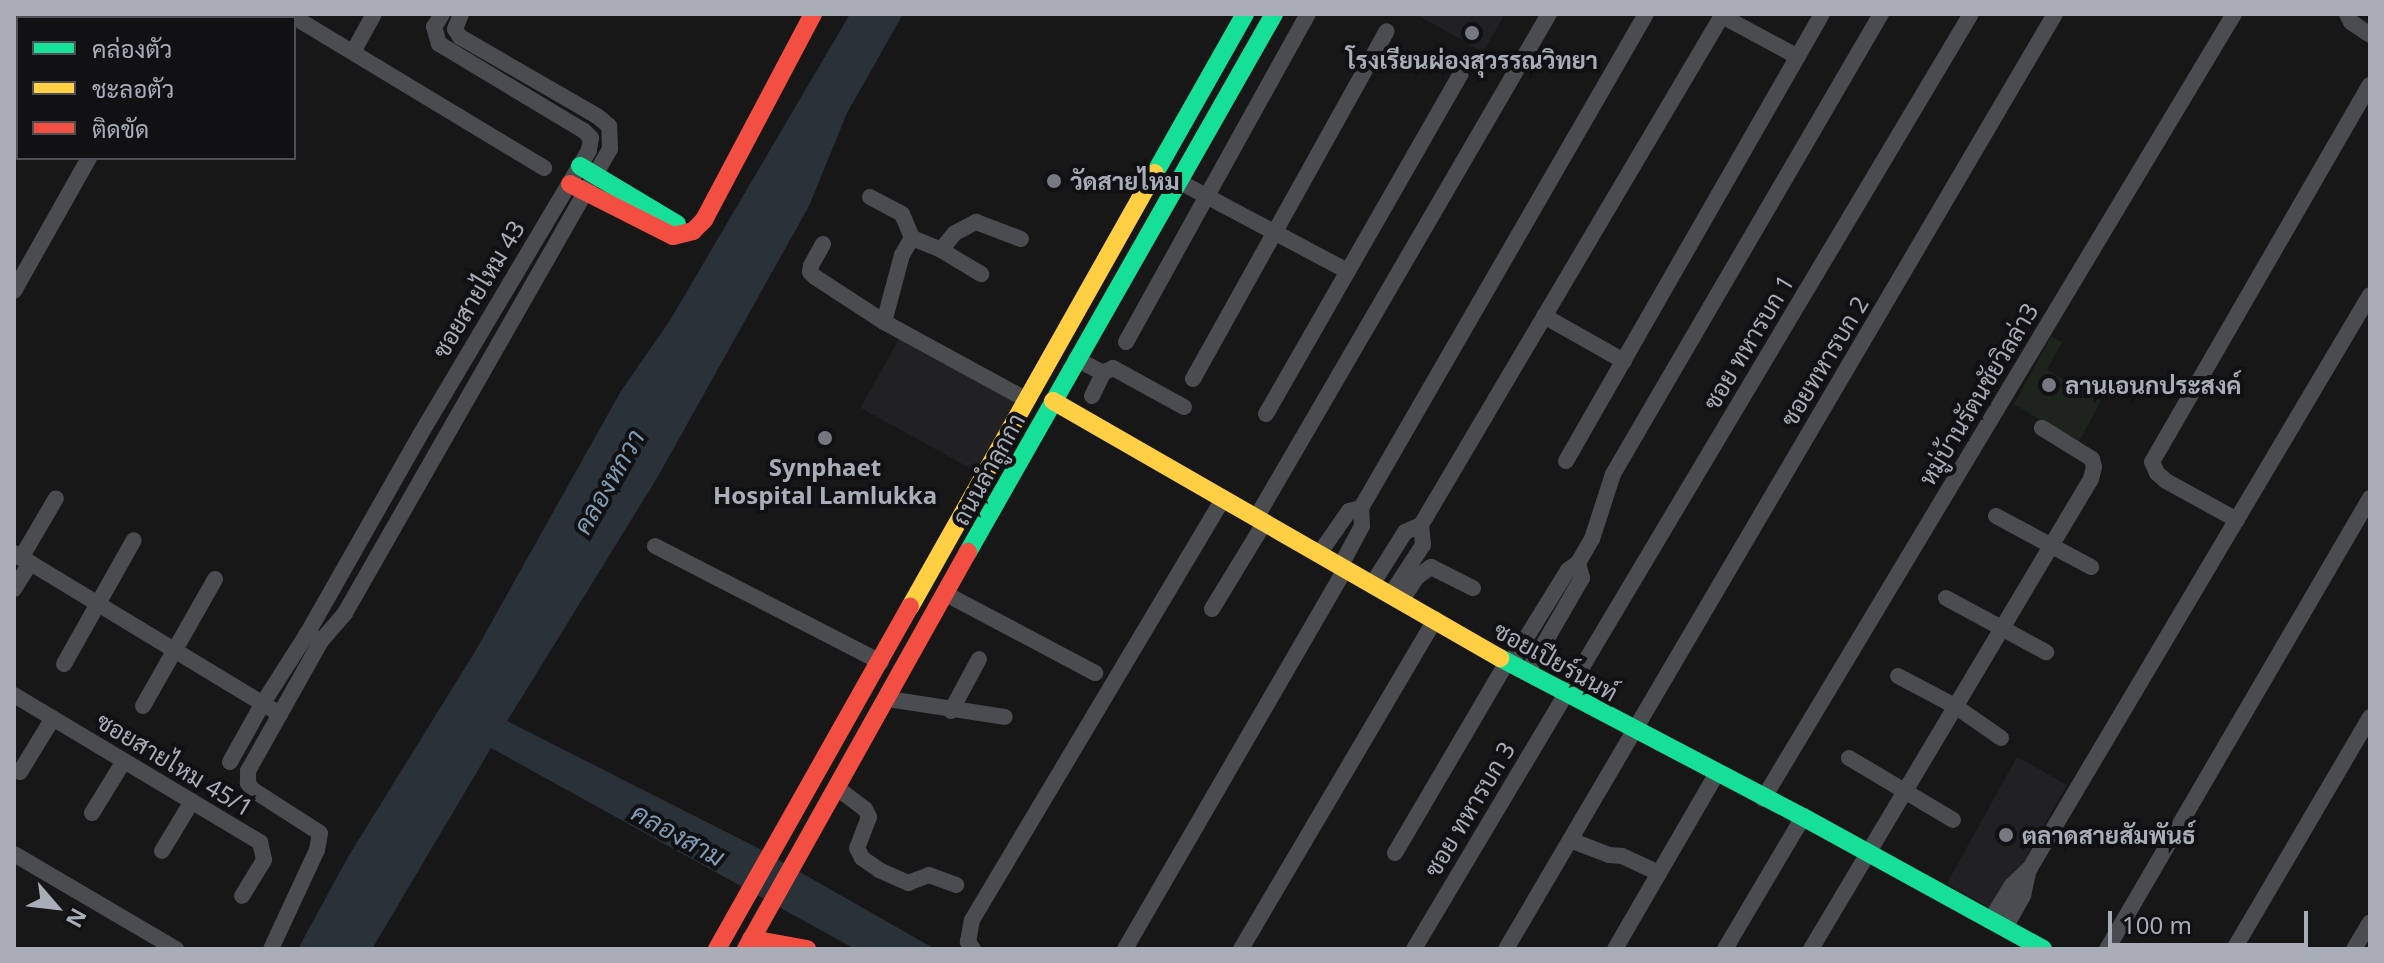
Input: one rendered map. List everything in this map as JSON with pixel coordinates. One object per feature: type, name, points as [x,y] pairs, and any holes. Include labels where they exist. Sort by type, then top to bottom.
[{"type":"main road","points":[[578,189],[673,236],[684,235],[704,220],[813,14]]},
{"type":"main road","name":"ถนนลำลูกกา","points":[[717,949],[1245,14]]},
{"type":"main road","name":"ถนนลำลูกกา","points":[[752,938],[1076,359],[1274,14]]},
{"type":"main road","points":[[1195,103],[1217,112]]},
{"type":"main road","points":[[588,170],[677,224],[684,235]]},
{"type":"main road","name":"ซอยเปียร์นนท์","points":[[1053,401],[1515,666],[1631,730],[1803,817],[1998,925],[2030,946]]},
{"type":"main road","points":[[752,938],[807,949]]},
{"type":"street","points":[[353,52],[374,14]]},
{"type":"street","name":"ซอยสายไหม 43","points":[[314,638],[428,421],[588,170],[591,138],[439,44],[434,27],[442,14]]},
{"type":"street","points":[[461,14],[455,29],[460,37],[609,126],[610,149],[588,170]]},
{"type":"street","points":[[1126,342],[1308,14]]},
{"type":"street","points":[[1212,609],[1549,14]]},
{"type":"street","points":[[1125,949],[1344,566],[1362,526],[1361,508],[1646,14]]},
{"type":"street","points":[[1566,461],[1822,14]]},
{"type":"street","points":[[1395,853],[1515,666],[1568,570],[1578,563],[1592,539],[1613,474],[1881,14]]},
{"type":"street","name":"ซอย ทหารบก 1","points":[[1566,694],[1971,14]]},
{"type":"street","name":"ซอยทหารบก 2","points":[[1506,949],[1631,730],[2055,14]]},
{"type":"street","name":"หมู่บ้านรัตนชัยวิลล่า3","points":[[1763,799],[2234,14]]},
{"type":"street","points":[[2347,14],[2351,22],[2370,35]]},
{"type":"street","points":[[1373,583],[1405,532],[1421,525],[1722,15],[1798,57]]},
{"type":"street","points":[[296,18],[544,168]]},
{"type":"street","points":[[1193,379],[1387,31]]},
{"type":"street","points":[[1266,414],[1461,74]]},
{"type":"street","points":[[2237,520],[2166,481],[2157,473],[2152,462],[2370,85]]},
{"type":"street","points":[[14,291],[88,160]]},
{"type":"street","points":[[1178,181],[1347,271]]},
{"type":"street","points":[[230,762],[263,703],[314,638],[345,613],[578,189]]},
{"type":"street","points":[[870,197],[902,214],[912,238],[941,250],[981,274]]},
{"type":"street","points":[[941,250],[955,233],[976,222],[1021,239]]},
{"type":"street","points":[[884,322],[902,255],[912,238]]},
{"type":"street","points":[[823,244],[810,272],[884,322],[1027,400]]},
{"type":"street","points":[[1998,925],[2012,885],[2030,868],[2370,295]]},
{"type":"street","points":[[1544,316],[1624,361]]},
{"type":"street","points":[[1076,359],[1103,373]]},
{"type":"street","points":[[1092,396],[1103,373],[1107,369],[1119,369],[1184,407]]},
{"type":"street","points":[[1811,949],[2091,479],[2094,467],[2087,454],[2042,428]]},
{"type":"street","points":[[14,589],[22,558],[56,498]]},
{"type":"street","points":[[2107,949],[2370,498]]},
{"type":"street","points":[[973,949],[968,942],[972,920],[1223,499]]},
{"type":"street","points":[[1319,554],[1349,511],[1361,508]]},
{"type":"street","points":[[1996,516],[2091,567]]},
{"type":"street","points":[[1396,597],[1423,545],[1421,525]]},
{"type":"street","points":[[64,664],[134,540]]},
{"type":"street","points":[[655,546],[881,662]]},
{"type":"street","points":[[22,558],[280,714]]},
{"type":"street","points":[[1396,597],[1431,567],[1473,588]]},
{"type":"street","points":[[143,706],[215,579]]},
{"type":"street","points":[[946,594],[1095,673]]},
{"type":"street","points":[[1946,598],[2046,652]]},
{"type":"street","points":[[1241,949],[1435,619]]},
{"type":"street","points":[[271,949],[320,841],[317,829],[248,783],[248,771],[280,714],[314,638]]},
{"type":"street","points":[[951,711],[979,659]]},
{"type":"street","points":[[1898,676],[1955,706],[2001,738]]},
{"type":"street","name":"ซอย ทหารบก 3","points":[[1414,949],[1566,694]]},
{"type":"street","name":"ซอยสายไหม 45/1","points":[[14,695],[260,842],[265,851],[264,860],[242,896]]},
{"type":"street","points":[[888,699],[1005,717]]},
{"type":"street","points":[[2234,949],[2370,717]]},
{"type":"street","points":[[20,772],[53,718]]},
{"type":"street","points":[[1849,758],[1953,820]]},
{"type":"street","points":[[92,813],[124,761]]},
{"type":"street","points":[[1615,949],[1717,773]]},
{"type":"street","points":[[837,788],[865,809],[869,817],[857,848],[862,858],[879,870],[908,883],[929,875],[956,885]]},
{"type":"street","points":[[162,851],[192,801]]},
{"type":"street","points":[[1725,949],[1803,817]]},
{"type":"street","points":[[1570,840],[1609,855],[1622,856],[1659,873]]},
{"type":"street","points":[[14,854],[176,949]]},
{"type":"street","points":[[2354,949],[2370,922]]},
{"type":"shaded area","name":"โรงเรียนผ่องสุวรรณวิทยา","points":[[1416,14],[1505,14],[1483,52]]},
{"type":"shaded area","points":[[900,337],[1015,401],[976,472],[861,408]]},
{"type":"shaded area","name":"ลานเอนกประสงค์","points":[[2051,337],[2062,342],[2047,370],[2101,401],[2078,443],[2014,404]]},
{"type":"shaded area","name":"ตลาดสายสัมพันธ์","points":[[2017,757],[2067,785],[1997,911],[1947,884]]},
{"type":"water","points":[[850,14],[903,14],[847,113],[809,206],[657,478],[507,721],[756,847],[935,949],[855,949],[491,748],[372,949],[298,949],[348,857],[476,650],[621,391],[669,322]]},
{"type":"traffic: fast","points":[[1155,173],[1245,14]]},
{"type":"traffic: fast","points":[[968,552],[1274,14]]},
{"type":"traffic: fast","points":[[580,166],[677,224]]},
{"type":"traffic: fast","points":[[1500,658],[1803,817],[2043,949]]},
{"type":"traffic: slow","points":[[910,607],[1155,173]]},
{"type":"traffic: slow","points":[[1053,401],[1500,658]]},
{"type":"traffic: jam","points":[[570,184],[673,236],[693,231],[704,220],[813,14]]},
{"type":"traffic: jam","points":[[746,949],[968,552]]},
{"type":"traffic: jam","points":[[717,949],[910,607]]},
{"type":"traffic: jam","points":[[751,939],[807,949]]},
{"type":"place","name":"โรงเรียนผ่องสุวรรณวิทยา","points":[[1472,33]]},
{"type":"place","name":"วัดสายไหม","points":[[1054,181]]},
{"type":"place","name":"ลานเอนกประสงค์","points":[[2049,385]]},
{"type":"place","name":"Synphaet Hospital Lamlukka","points":[[825,438]]},
{"type":"place","name":"ตลาดสายสัมพันธ์","points":[[2006,835]]},
{"type":"water label","name":"คลองหกวา","points":[[609,482]]},
{"type":"water label","name":"คลองสาม","points":[[678,835]]}]
